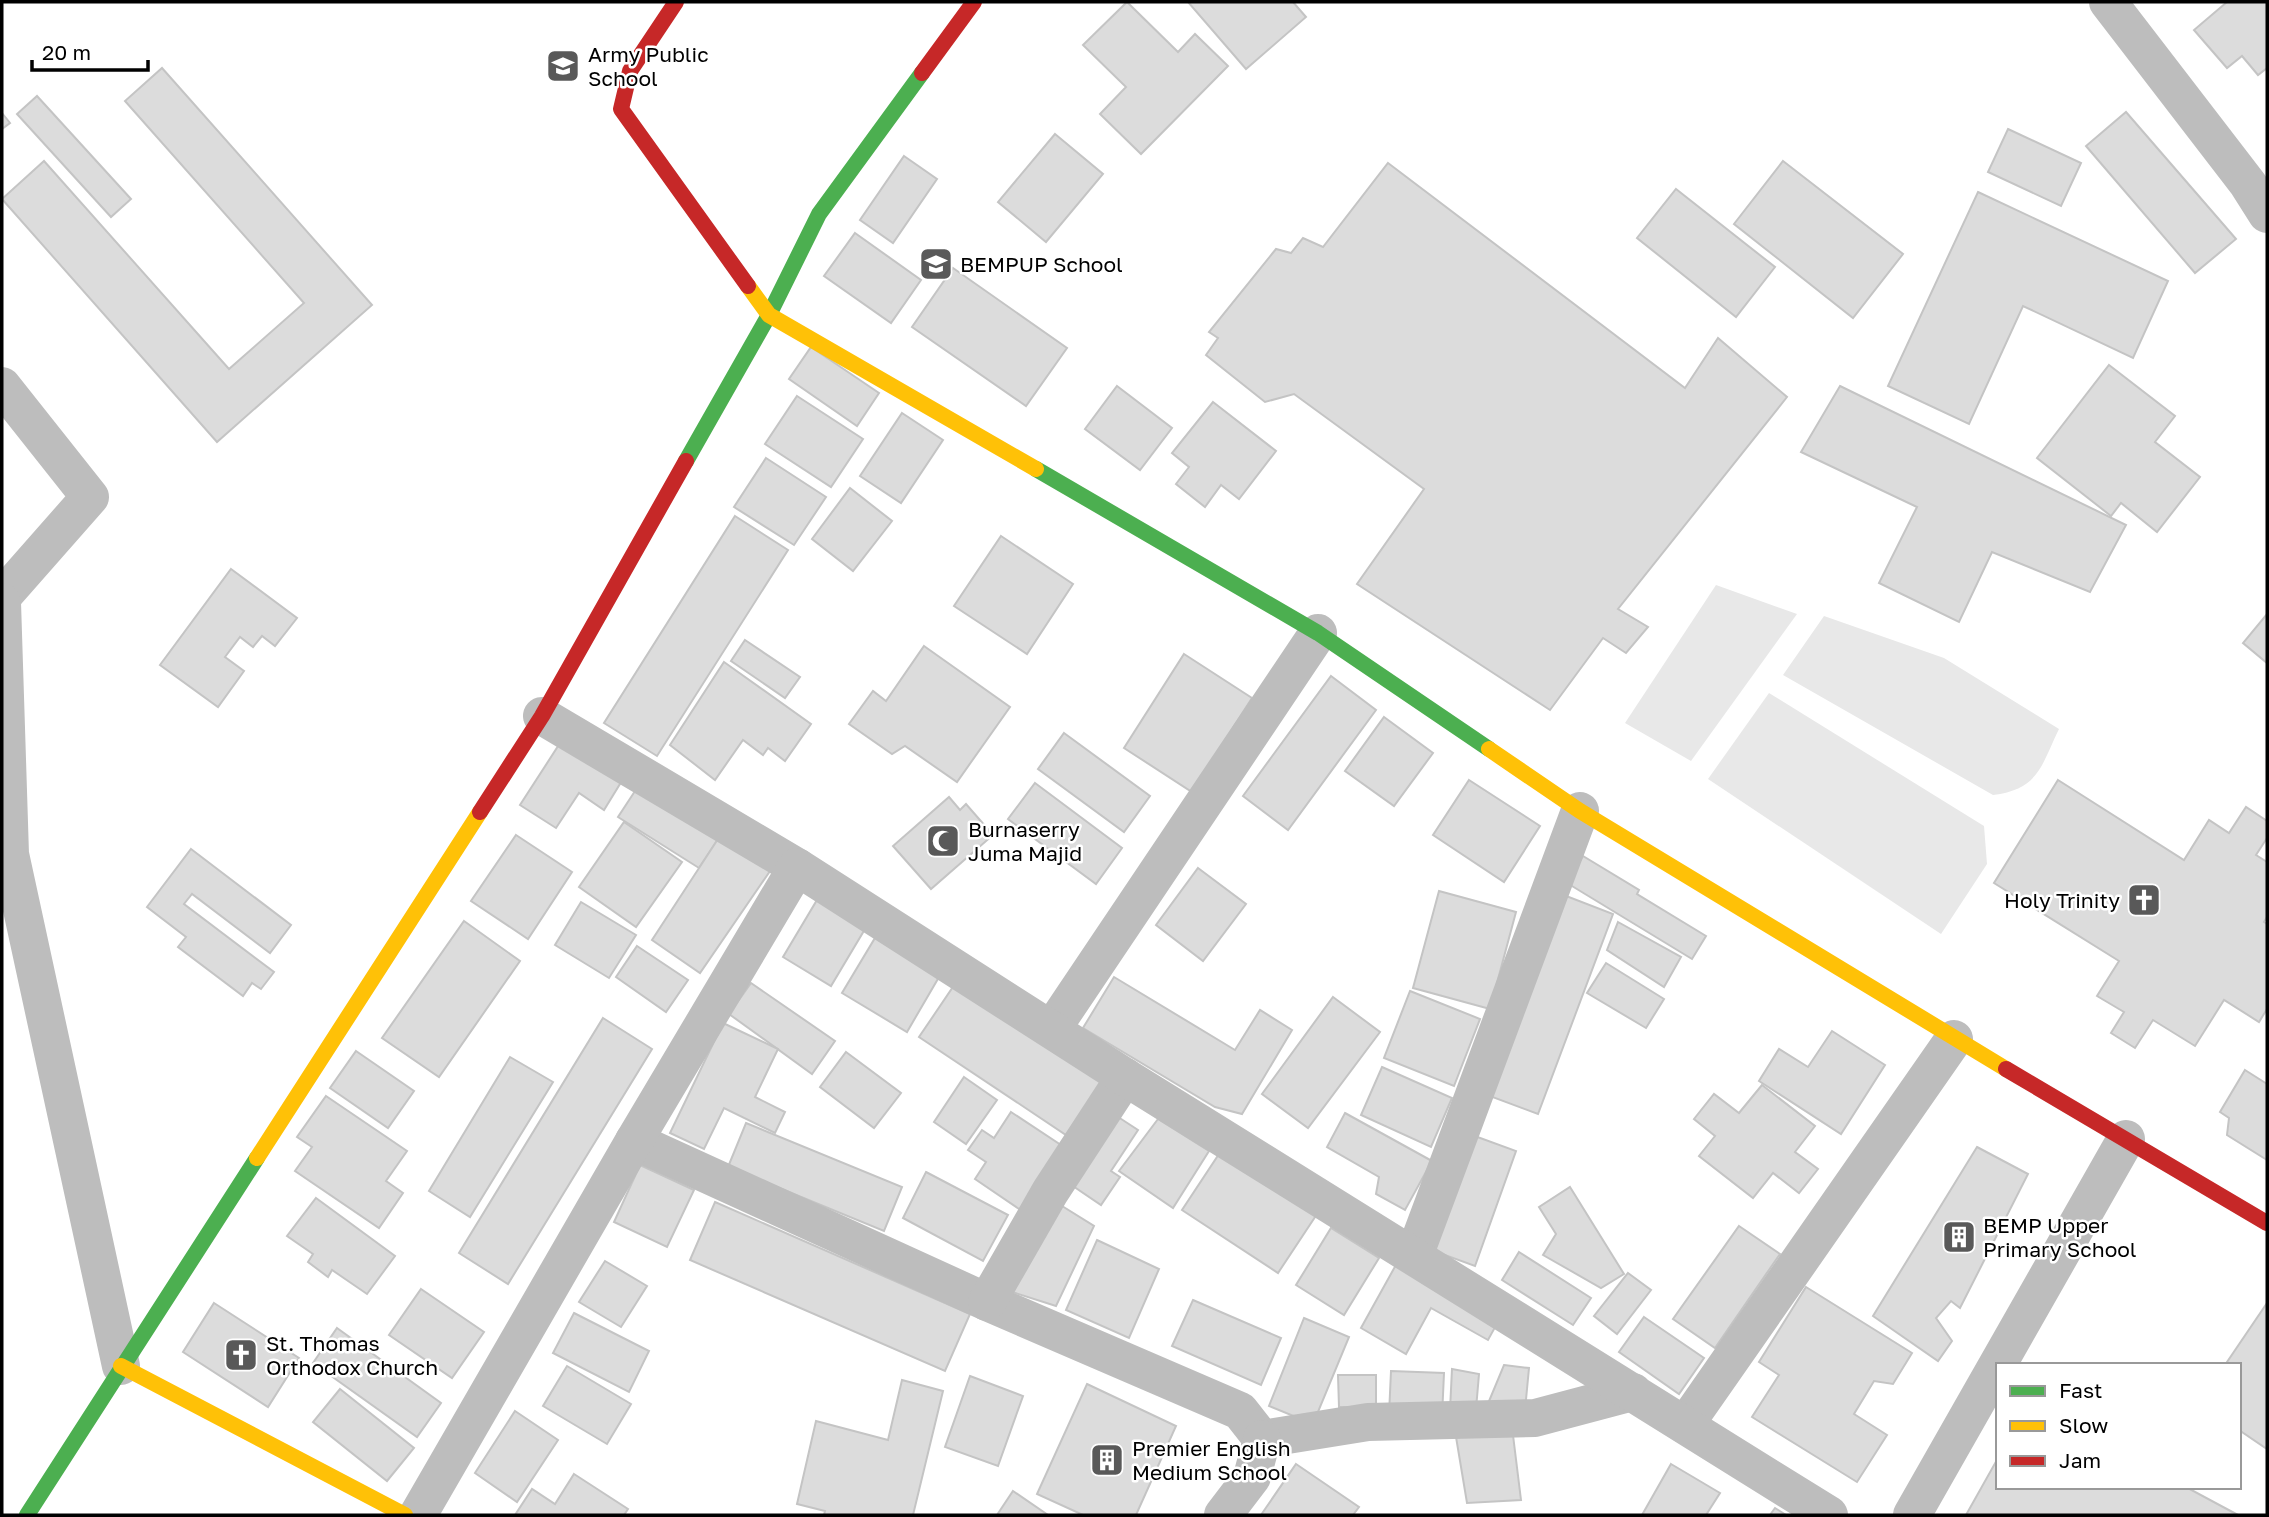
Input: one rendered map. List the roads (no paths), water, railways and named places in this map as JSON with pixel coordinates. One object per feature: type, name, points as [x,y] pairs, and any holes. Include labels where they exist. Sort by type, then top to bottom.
[{"type":"street","points":[[676,2],[630,71],[621,109],[769,315],[1318,633],[1580,811],[1954,1039],[2267,1223]]},
{"type":"street","points":[[27,1515],[542,716],[769,315],[819,214],[974,2]]},
{"type":"street","points":[[2108,2],[2248,184],[2267,214]]},
{"type":"street","points":[[2,386],[90,497],[2,600],[4,709],[10,854],[121,1366]]},
{"type":"street","points":[[1052,1029],[1318,633]]},
{"type":"street","points":[[542,716],[797,867],[1125,1077],[1829,1515]]},
{"type":"street","points":[[1414,1256],[1580,811]]},
{"type":"street","points":[[418,1515],[634,1141],[797,867]]},
{"type":"street","points":[[1685,1425],[1954,1039]]},
{"type":"street","points":[[987,1302],[1050,1192],[1125,1077]]},
{"type":"street","points":[[1912,1515],[2002,1352],[2126,1139]]},
{"type":"street","points":[[634,1141],[987,1302],[1240,1411],[1262,1438]]},
{"type":"street","points":[[121,1366],[405,1515]]},
{"type":"street","points":[[1262,1438],[1368,1422],[1535,1418],[1633,1392]]},
{"type":"street","points":[[1223,1515],[1252,1477],[1262,1438]]},
{"type":"place","name":"Army Public School","points":[[563,66]]},
{"type":"place","name":"BEMPUP School","points":[[936,264]]},
{"type":"place","name":"Burnaserry Juma Majid","points":[[943,841]]},
{"type":"place","name":"Holy Trinity","points":[[2144,900]]},
{"type":"place","name":"BEMP Upper Primary School","points":[[1959,1237]]},
{"type":"place","name":"St. Thomas Orthodox Church","points":[[241,1355]]},
{"type":"place","name":"Premier English Medium School","points":[[1107,1460]]}]
